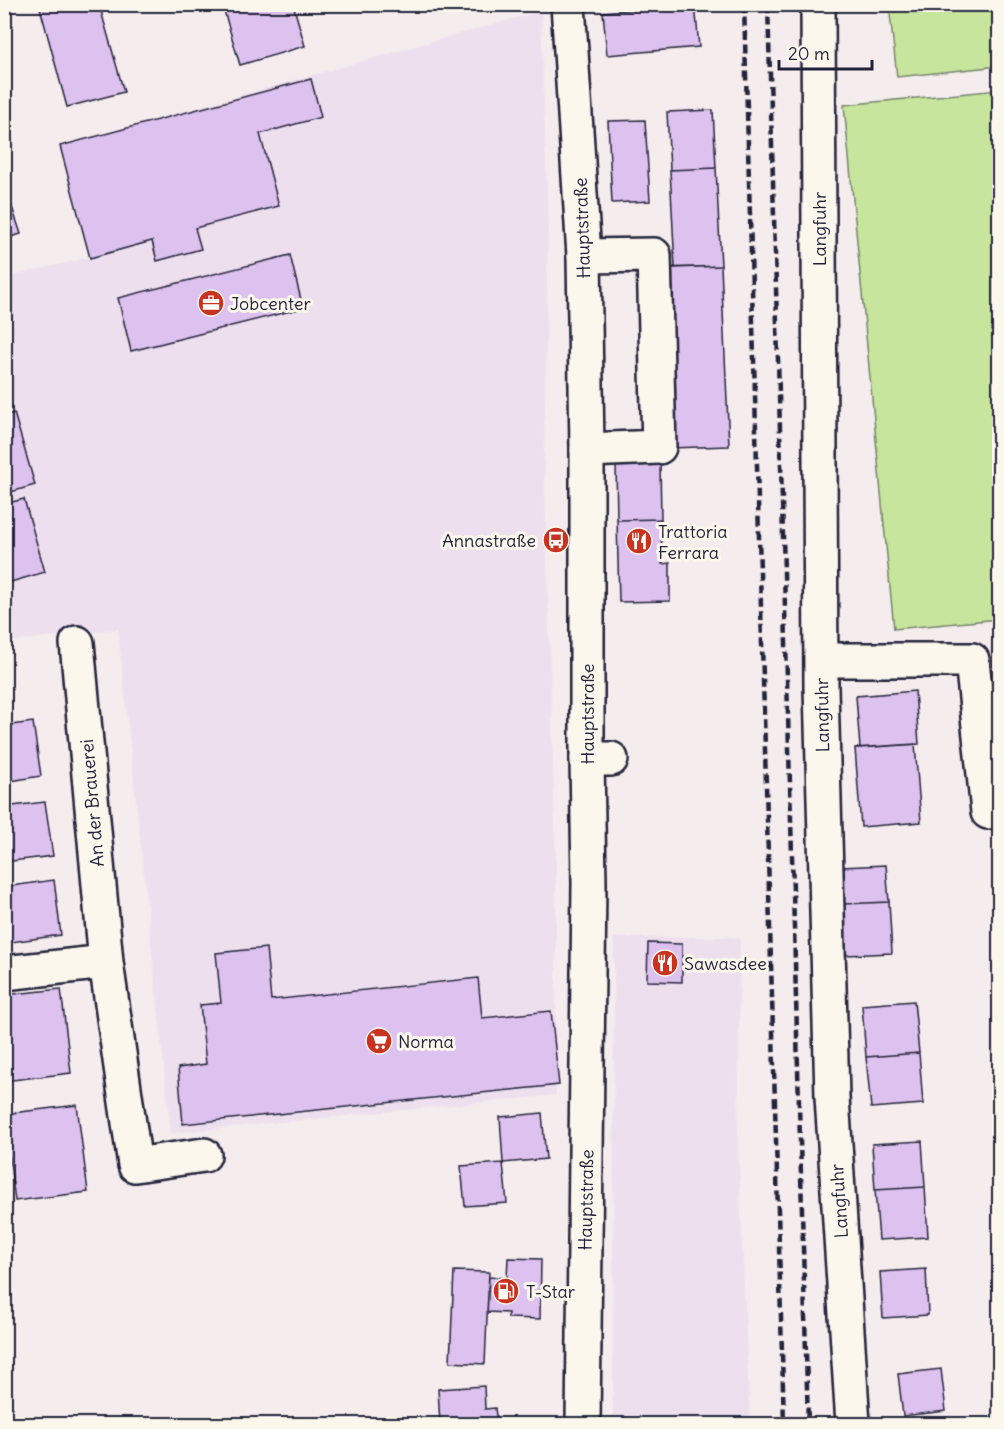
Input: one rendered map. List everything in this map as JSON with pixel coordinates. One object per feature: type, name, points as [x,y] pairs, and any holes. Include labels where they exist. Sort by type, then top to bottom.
[{"type":"street","name":"Hauptstraße","points":[[568,4],[584,256],[587,450],[599,759],[589,891],[583,1425]]},
{"type":"street","name":"Langfuhr","points":[[818,4],[821,660],[832,1096],[853,1425]]},
{"type":"street","points":[[584,256],[654,255],[659,447],[587,450]]},
{"type":"street","name":"An der Brauerei","points":[[77,644],[106,962],[135,1165],[204,1155]]},
{"type":"street","points":[[821,660],[972,660],[988,812]]},
{"type":"street","points":[[4,973],[106,962]]},
{"type":"shaded area","points":[[541,11],[548,226],[544,459],[556,864],[556,1095],[171,1133],[118,629],[5,642],[4,278],[90,257],[60,146]]},
{"type":"shaded area","points":[[614,938],[740,938],[738,1143],[750,1424],[613,1424]]},
{"type":"green space","points":[[889,5],[999,5],[999,66],[897,77]]},
{"type":"green space","points":[[999,90],[999,619],[894,629],[844,105]]},
{"type":"building","points":[[39,4],[99,4],[124,92],[67,107]]},
{"type":"building","points":[[222,4],[293,4],[305,46],[240,65]]},
{"type":"building","points":[[695,4],[699,47],[607,55],[603,12]]},
{"type":"building","points":[[311,79],[321,117],[260,134],[279,206],[195,228],[201,249],[157,261],[152,241],[90,258],[60,146]]},
{"type":"building","points":[[713,110],[716,168],[670,170],[667,112]]},
{"type":"building","points":[[645,120],[650,201],[612,203],[608,121]]},
{"type":"building","points":[[716,168],[721,266],[675,268],[670,170]]},
{"type":"building","points":[[4,183],[21,234],[4,239]]},
{"type":"building","name":"Jobcenter","points":[[290,255],[303,308],[131,351],[118,298]]},
{"type":"building","points":[[721,266],[729,446],[670,448],[662,268]]},
{"type":"building","points":[[14,413],[35,485],[4,494],[4,416]]},
{"type":"building","points":[[660,462],[661,519],[617,520],[616,463]]},
{"type":"building","points":[[24,499],[45,572],[4,584],[4,504]]},
{"type":"building","name":"Trattoria Ferrara","points":[[661,519],[662,564],[670,563],[670,601],[619,602],[617,520]]},
{"type":"building","points":[[915,691],[919,744],[860,748],[856,696]]},
{"type":"building","points":[[33,722],[41,776],[4,782],[4,726]]},
{"type":"building","points":[[915,744],[921,822],[861,827],[855,748]]},
{"type":"building","points":[[45,802],[53,856],[4,862],[4,807]]},
{"type":"building","points":[[886,865],[889,902],[843,904],[841,867]]},
{"type":"building","points":[[54,880],[61,935],[4,943],[4,887]]},
{"type":"building","points":[[889,902],[892,953],[846,955],[843,904]]},
{"type":"building","name":"Sawasdee","points":[[648,943],[682,944],[682,982],[647,981]]},
{"type":"building","name":"Norma","points":[[266,948],[271,1000],[478,978],[482,1018],[551,1011],[559,1085],[183,1124],[178,1068],[206,1064],[200,1005],[221,1003],[216,953]]},
{"type":"building","points":[[61,989],[71,1073],[4,1081],[4,995]]},
{"type":"building","points":[[914,1001],[919,1053],[866,1057],[862,1005]]},
{"type":"building","points":[[919,1053],[923,1104],[871,1108],[866,1057]]},
{"type":"building","points":[[77,1105],[88,1192],[15,1201],[4,1114]]},
{"type":"building","points":[[542,1113],[546,1159],[503,1163],[500,1117]]},
{"type":"building","points":[[922,1141],[925,1187],[875,1190],[872,1144]]},
{"type":"building","points":[[503,1163],[507,1203],[465,1206],[461,1166]]},
{"type":"building","points":[[925,1187],[928,1237],[879,1240],[875,1190]]},
{"type":"building","points":[[508,1258],[541,1259],[540,1319],[508,1318],[508,1313],[487,1312],[489,1277],[507,1278]]},
{"type":"building","points":[[926,1269],[928,1315],[883,1318],[880,1272]]},
{"type":"building","points":[[454,1271],[489,1272],[485,1364],[450,1362]]},
{"type":"building","points":[[941,1369],[946,1411],[903,1416],[898,1374]]},
{"type":"building","points":[[484,1386],[485,1409],[495,1408],[497,1424],[440,1424],[438,1389]]},
{"type":"railway","points":[[744,4],[784,1424]]},
{"type":"railway","points":[[768,4],[808,1424]]},
{"type":"place","name":"Jobcenter","points":[[211,303]]},
{"type":"place","name":"Annastraße","points":[[556,540]]},
{"type":"place","name":"Trattoria Ferrara","points":[[639,541]]},
{"type":"place","name":"Sawasdee","points":[[665,963]]},
{"type":"place","name":"Norma","points":[[379,1041]]},
{"type":"place","name":"T-Star","points":[[506,1291]]}]
